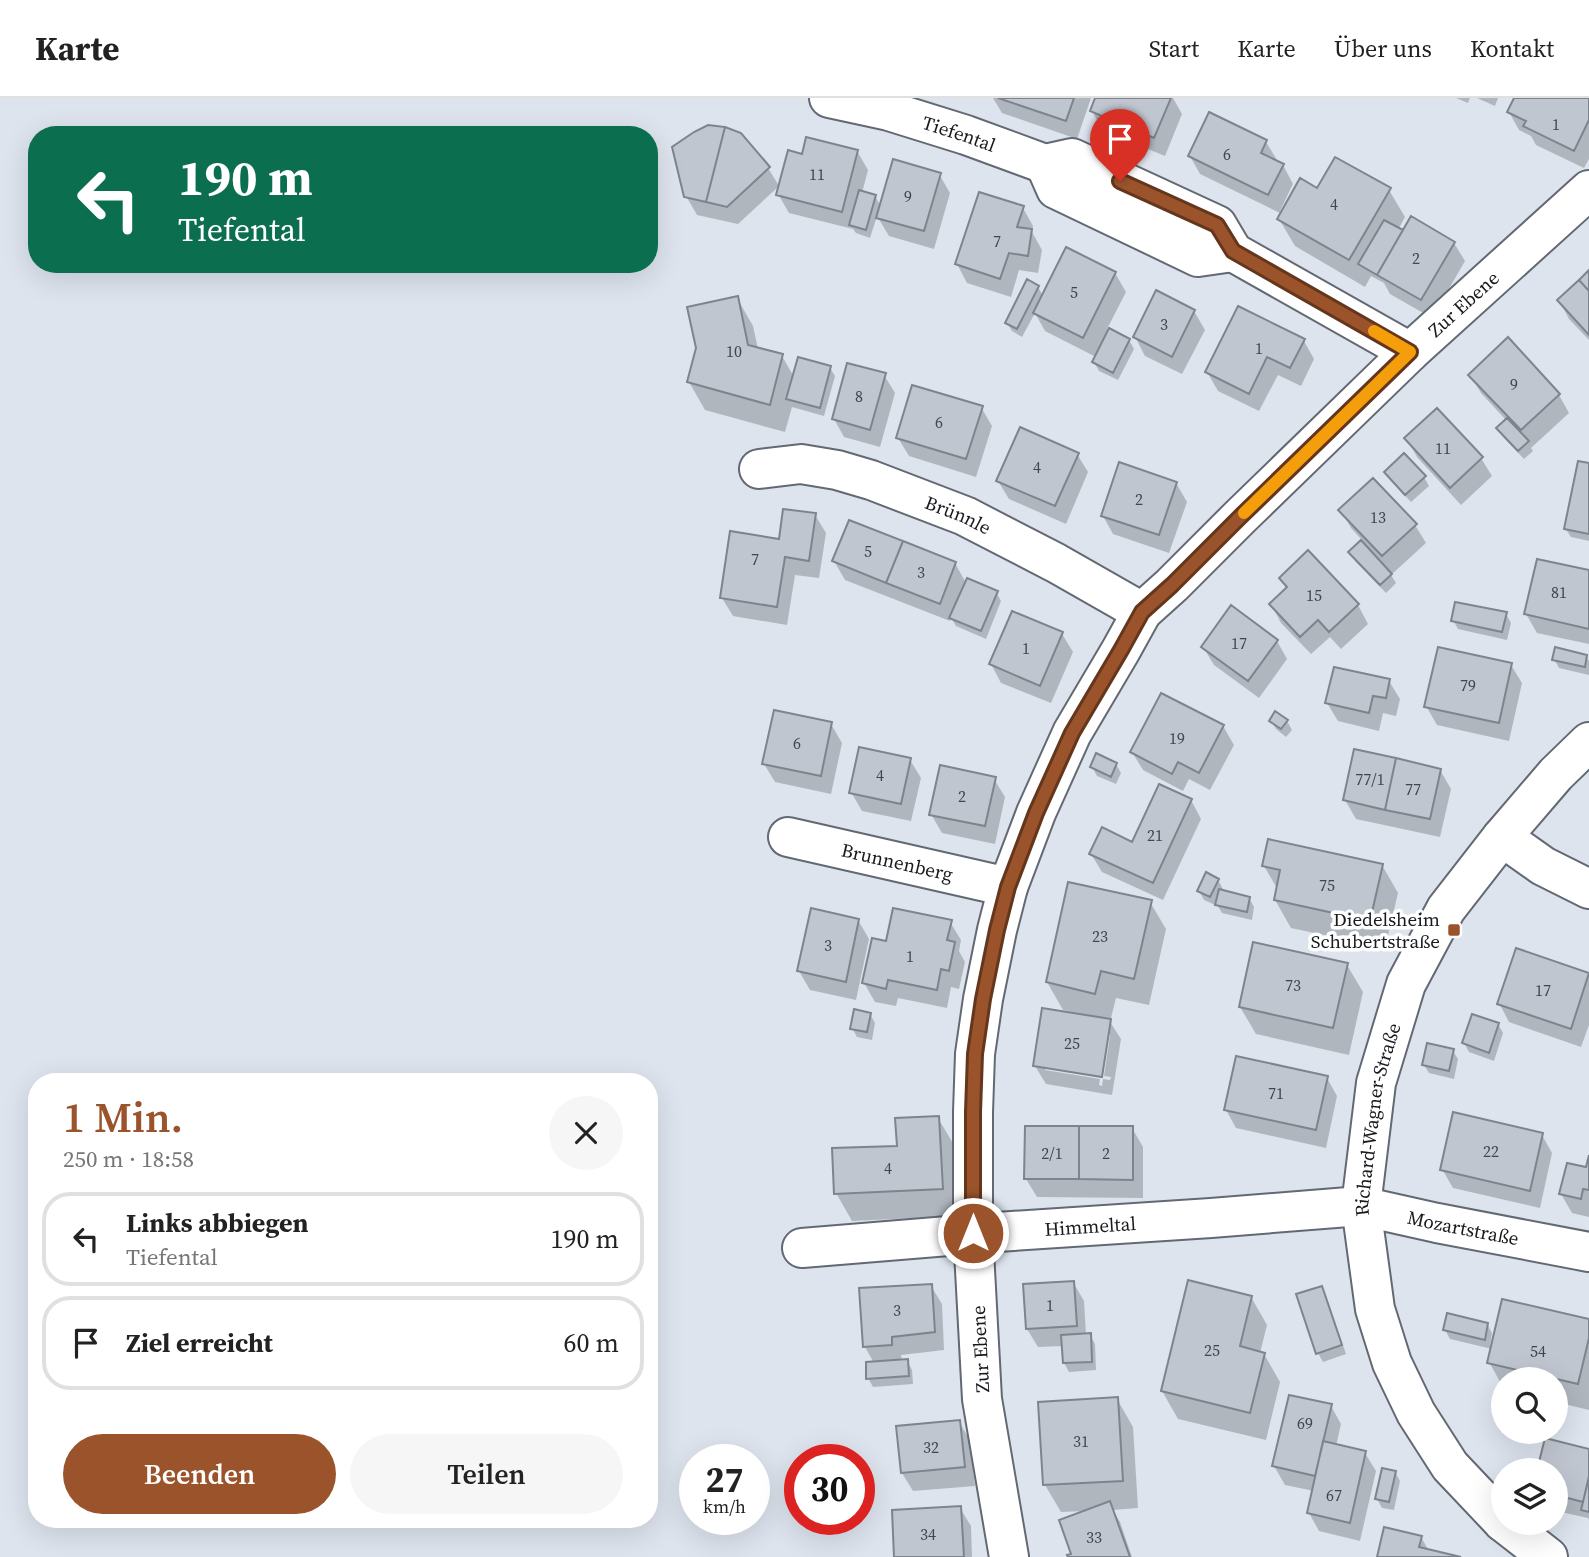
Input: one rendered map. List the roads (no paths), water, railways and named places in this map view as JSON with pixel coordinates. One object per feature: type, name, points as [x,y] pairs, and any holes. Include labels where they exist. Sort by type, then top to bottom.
[{"type":"street","name":"Tiefental","points":[[829,98],[889,111],[1045,164],[1072,158],[1217,225],[1233,251],[1410,352]]},
{"type":"street","name":"Zur Ebene","points":[[1009,1557],[982,1399],[973,1233],[975,1054],[997,930],[1008,887],[1036,813],[1072,733],[1142,612],[1410,352],[1589,190]]},
{"type":"street","name":"Brünnle","points":[[759,469],[801,464],[837,470],[871,480],[965,516],[1142,612]]},
{"type":"street","name":"Richard-Wagner-Straße","points":[[1491,1509],[1450,1466],[1416,1413],[1392,1363],[1375,1309],[1362,1206],[1376,1083],[1405,984],[1446,909],[1502,836],[1556,774],[1589,742]]},
{"type":"street","name":"Brunnenberg","points":[[788,836],[1008,887]]},
{"type":"street","points":[[1502,836],[1544,866],[1589,889]]},
{"type":"street","name":"Mozartstraße","points":[[1211,1218],[1362,1206],[1589,1252]]},
{"type":"street","name":"Himmeltal","points":[[802,1248],[973,1233],[1211,1218]]},
{"type":"street","name":"Richard-Wagner-Straße","points":[[1520,1535],[1548,1557]]},
{"type":"place","name":"Diedelsheim Schubertstraße","points":[[1454,930]]}]
